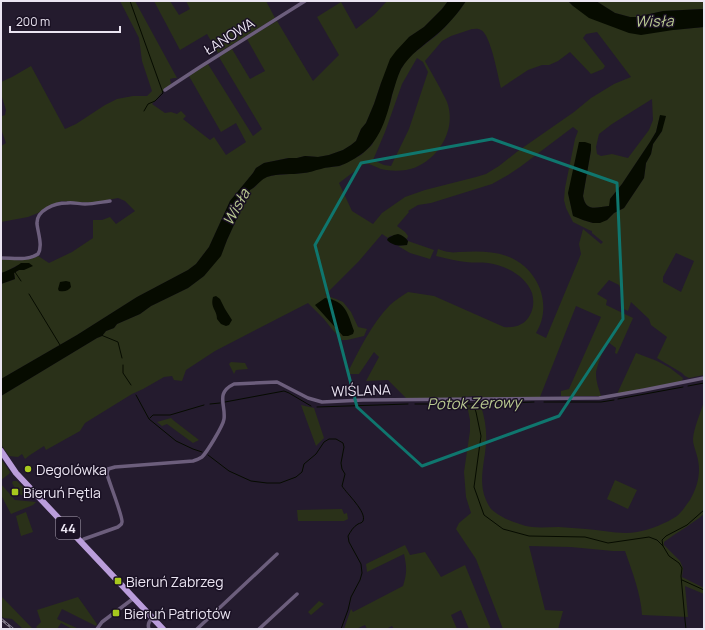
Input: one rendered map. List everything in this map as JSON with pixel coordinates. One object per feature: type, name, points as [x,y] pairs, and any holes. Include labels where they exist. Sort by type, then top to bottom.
[{"type":"main road","name":"44","points":[[1,451],[12,468],[163,629]]},
{"type":"street","name":"ŁANOWA","points":[[165,90],[305,1]]},
{"type":"street","points":[[1,258],[24,259],[38,254],[41,247],[37,221],[38,216],[45,210],[59,203],[69,202],[84,204],[110,201]]},
{"type":"street","name":"WIŚLANA","points":[[81,542],[84,539],[121,525],[121,514],[106,474],[108,469],[115,467],[193,461],[203,456],[223,425],[224,419],[222,396],[228,388],[234,384],[277,382],[308,398],[322,402],[332,402],[363,400],[599,398],[704,378]]},
{"type":"street","points":[[12,468],[17,463]]},
{"type":"street","points":[[198,629],[277,554]]},
{"type":"street","points":[[259,629],[297,594]]},
{"type":"street","points":[[97,629],[106,618],[134,598]]},
{"type":"street","points":[[148,629],[148,624],[153,618]]},
{"type":"highlighted area","points":[[492,139],[617,183],[623,319],[559,416],[422,466],[357,407],[315,245],[361,163]]},
{"type":"green space","points":[[120,1],[135,1],[177,78],[170,79],[171,84],[152,104],[165,113],[171,112],[177,114],[181,111],[186,116],[183,119],[210,140],[214,137],[226,155],[246,142],[236,123],[221,132],[189,76],[208,64],[253,136],[262,129],[219,57],[232,49],[250,79],[265,71],[247,39],[277,21],[313,81],[339,55],[317,17],[341,2],[356,29],[374,15],[387,1],[448,1],[424,27],[409,37],[381,83],[366,123],[361,129],[356,141],[343,150],[329,155],[288,158],[264,163],[256,168],[230,201],[209,247],[196,264],[188,270],[137,297],[77,335],[1,379],[1,284],[15,279],[14,273],[19,270],[24,270],[18,265],[1,273],[1,259],[25,260],[38,256],[49,263],[72,252],[93,238],[93,220],[102,220],[110,217],[116,224],[135,211],[125,201],[118,198],[92,203],[61,201],[28,217],[1,222],[1,146],[6,143],[1,129],[1,116],[5,115],[6,110],[1,94],[1,82],[31,66],[65,129],[117,99],[133,96],[147,96],[152,91],[142,61],[139,38]]},
{"type":"green space","points":[[154,1],[170,1],[179,15],[190,9],[186,1],[266,1],[275,18],[218,53],[207,34],[180,50]]},
{"type":"green space","points":[[466,1],[568,1],[573,6],[673,30],[704,27],[704,375],[689,378],[657,358],[667,337],[651,325],[649,319],[631,302],[628,311],[622,308],[623,296],[619,285],[609,280],[597,294],[607,300],[606,305],[633,318],[617,354],[615,353],[616,348],[608,342],[602,353],[596,374],[601,396],[561,396],[561,391],[569,389],[601,317],[576,306],[540,397],[473,398],[473,396],[464,398],[406,398],[388,380],[366,381],[379,357],[374,352],[359,374],[347,374],[377,320],[392,303],[408,292],[434,296],[504,327],[519,325],[528,318],[533,307],[533,296],[525,281],[514,272],[495,264],[462,262],[436,256],[438,249],[452,252],[485,252],[501,254],[524,266],[534,278],[541,292],[543,313],[541,323],[536,333],[546,338],[581,254],[579,244],[583,229],[601,244],[603,242],[592,233],[592,231],[573,222],[566,208],[564,200],[565,188],[578,131],[573,127],[520,167],[492,184],[431,203],[418,205],[408,211],[409,212],[397,226],[405,232],[408,236],[407,239],[400,235],[390,236],[388,238],[382,234],[359,261],[325,295],[343,302],[351,312],[358,327],[367,329],[364,336],[342,340],[308,303],[215,351],[186,370],[182,381],[174,380],[172,376],[164,377],[132,394],[85,423],[80,431],[46,450],[44,446],[25,459],[22,454],[18,457],[9,456],[1,444],[1,396],[102,336],[106,331],[114,328],[117,324],[140,314],[151,306],[188,288],[204,276],[221,255],[250,190],[261,180],[266,177],[276,175],[305,173],[322,168],[340,166],[361,155],[372,145],[390,104],[396,80],[407,59],[437,35],[460,10]],"holes":[[[472,29],[480,29],[485,33],[491,48],[501,88],[528,70],[542,65],[549,65],[558,61],[570,52],[591,74],[603,69],[605,66],[583,38],[586,34],[597,32],[631,77],[614,84],[591,98],[574,112],[486,174],[425,190],[405,197],[382,213],[373,224],[352,211],[339,183],[364,164],[381,169],[397,171],[417,167],[435,154],[442,145],[447,135],[450,113],[447,102],[425,61],[442,41],[451,36]],[[417,58],[423,62],[428,72],[409,129],[391,166],[384,165],[373,160],[385,132],[402,84]],[[652,99],[653,120],[649,130],[628,158],[612,154],[601,156],[597,154],[596,147],[599,134]],[[660,116],[662,131],[653,144],[651,154],[646,163],[644,178],[624,208],[614,213],[607,220],[593,223],[573,215],[568,193],[591,150],[583,196],[584,201],[589,207],[597,208],[610,206],[610,199],[622,184],[656,132]],[[676,253],[694,261],[681,292],[663,282],[663,277]]]},
{"type":"green space","points":[[596,1],[704,1],[704,9],[663,11],[630,17],[615,13]]},
{"type":"green space","points":[[408,241],[434,250],[430,259],[410,253],[398,246],[407,245]]},
{"type":"green space","points":[[636,353],[670,368],[683,378],[682,381],[617,394]]},
{"type":"green space","points":[[231,362],[245,363],[248,369],[236,370],[234,374],[229,364]]},
{"type":"green space","points":[[704,401],[704,514],[664,542],[664,545],[680,561],[683,568],[682,577],[704,588],[704,594],[685,586],[688,617],[642,615],[638,591],[625,551],[529,546],[545,610],[563,611],[558,629],[503,629],[476,559],[456,529],[459,523],[471,513],[466,497],[464,472],[470,431],[470,420],[467,405],[481,406],[484,416],[486,439],[482,485],[486,501],[491,509],[506,519],[529,526],[631,533],[658,526],[677,516],[690,500],[695,491],[699,476],[699,465],[693,439]]},
{"type":"green space","points":[[301,405],[314,408],[324,438],[316,446]]},
{"type":"green space","points":[[171,418],[199,440],[193,443],[167,424],[162,426],[157,422]]},
{"type":"green space","points":[[1,459],[10,472],[1,480]]},
{"type":"green space","points":[[615,480],[637,490],[628,509],[607,499]]},
{"type":"green space","points":[[13,481],[17,481],[31,495],[24,496],[19,494],[12,483]]},
{"type":"green space","points":[[1,484],[15,500],[36,502],[33,505],[11,514],[1,495]]},
{"type":"green space","points":[[342,509],[344,514],[347,513],[348,519],[344,521],[298,521],[297,510]]},
{"type":"green space","points":[[26,512],[33,532],[21,536],[16,516]]},
{"type":"green space","points":[[405,545],[410,555],[425,552],[441,577],[465,565],[491,629],[469,629],[461,610],[451,615],[457,629],[394,629],[392,626],[386,629],[367,629],[365,625],[356,629],[344,629],[351,609],[353,612],[403,586],[406,570],[404,554],[367,572],[366,564]]},
{"type":"green space","points":[[1,596],[33,629],[23,629],[12,619],[1,616]]},
{"type":"green space","points":[[78,597],[97,624],[96,626],[62,609],[57,619],[79,629],[72,629],[61,623],[57,629],[38,629],[36,627],[41,622],[37,610]]},
{"type":"green space","points":[[319,601],[324,604],[311,615],[308,612]]},
{"type":"water","name":"Wisła","points":[[448,1],[466,1],[449,23],[413,55],[401,69],[382,128],[378,136],[367,150],[353,160],[339,166],[305,173],[276,175],[265,178],[250,190],[221,256],[204,276],[188,288],[151,306],[140,314],[117,324],[114,328],[106,331],[102,336],[1,396],[1,379],[77,335],[137,297],[188,270],[196,264],[209,247],[230,201],[256,168],[264,163],[289,158],[329,155],[343,150],[356,141],[374,104],[390,59],[409,37],[424,27]]},
{"type":"water","name":"Wisła","points":[[568,1],[596,1],[615,13],[630,17],[663,11],[704,9],[704,27],[641,35],[629,33],[589,18]]},
{"type":"water","points":[[660,115],[666,116],[662,131],[653,144],[651,154],[646,163],[644,178],[624,208],[600,223],[593,223],[573,216],[568,193],[579,142],[591,144],[583,196],[584,201],[589,207],[593,208],[609,206],[610,199],[622,184],[656,132]]},
{"type":"water","points":[[398,234],[408,241],[407,245],[396,245],[387,240],[388,238]]},
{"type":"water","points":[[21,263],[29,263],[33,266],[24,270],[19,270],[14,273],[15,279],[1,284],[1,273]]},
{"type":"water","points":[[60,282],[70,282],[71,287],[66,291],[59,291],[58,289]]},
{"type":"water","points":[[216,296],[220,299],[232,320],[229,325],[226,326],[221,324],[217,319],[212,304],[213,297]]},
{"type":"water","points":[[325,298],[338,302],[342,305],[350,319],[354,331],[353,334],[343,336],[315,305]]},
{"type":"waterway","points":[[130,1],[163,93],[155,101],[148,104],[144,111]]},
{"type":"waterway","points":[[15,272],[21,281]]},
{"type":"waterway","points":[[29,294],[60,345]]},
{"type":"waterway","points":[[101,335],[118,342],[122,358]]},
{"type":"waterway","points":[[123,365],[123,373],[131,385]]},
{"type":"waterway","points":[[688,386],[704,383]]},
{"type":"waterway","points":[[618,399],[683,387]]},
{"type":"waterway","points":[[225,402],[284,391],[311,406]]},
{"type":"waterway","points":[[136,395],[149,419],[176,441],[202,452]]},
{"type":"waterway","points":[[544,402],[601,402],[614,400]]},
{"type":"waterway","name":"Potok Zerowy","points":[[415,404],[534,402]]},
{"type":"waterway","points":[[210,404],[220,403]]},
{"type":"waterway","points":[[317,407],[408,404]]},
{"type":"waterway","points":[[473,404],[481,436],[474,487],[484,515],[503,529],[529,536],[585,537],[608,543],[649,537],[657,540],[663,546]]},
{"type":"waterway","points":[[150,418],[153,415],[170,415],[204,405]]},
{"type":"waterway","points":[[208,455],[229,471],[251,481],[280,483],[296,477],[302,472],[304,464],[316,454],[324,442],[329,439],[336,439],[343,443],[344,447],[341,463],[345,474],[342,486],[362,513],[363,522],[355,526],[348,536],[349,542],[361,564],[362,573],[351,597],[341,629]]},
{"type":"waterway","points":[[686,629],[681,576],[682,568],[679,563],[669,556],[663,546],[662,540],[666,536],[687,525],[704,510]]},
{"type":"waterway","points":[[682,580],[704,590]]},
{"type":"railway","points":[[1,619],[13,629]]},
{"type":"place","name":"Degolówka","points":[[28,469]]},
{"type":"place","name":"Bieruń Pętla","points":[[15,492]]},
{"type":"place","name":"Bieruń Zabrzeg","points":[[118,581]]},
{"type":"place","name":"Bieruń Patriotów","points":[[116,613]]}]
